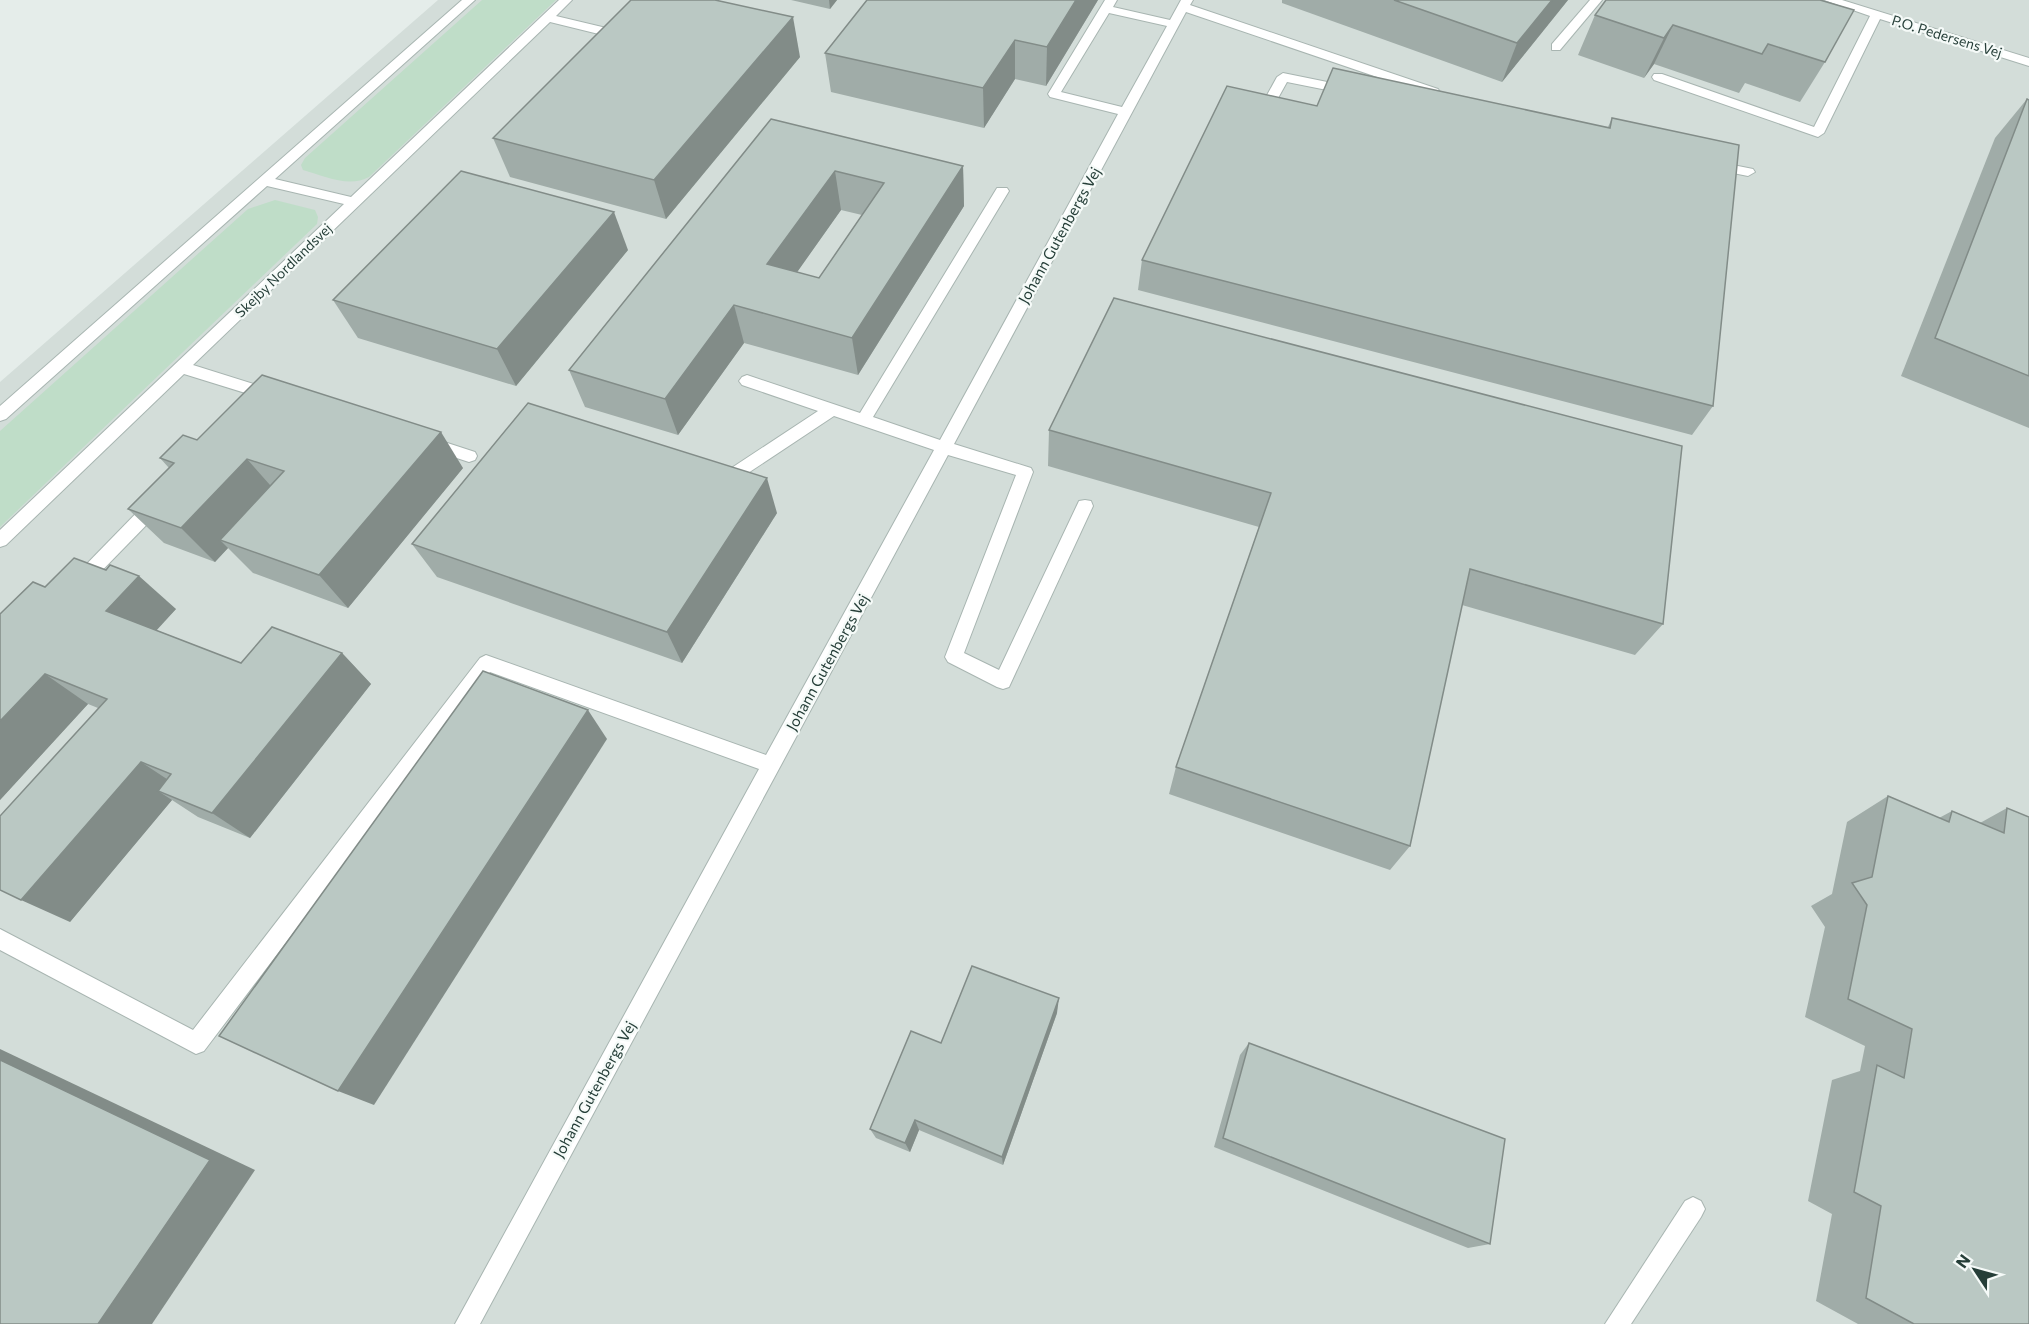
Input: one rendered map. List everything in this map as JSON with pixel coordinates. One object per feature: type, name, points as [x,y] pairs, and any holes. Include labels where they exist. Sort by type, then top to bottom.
[{"type":"street","points":[[0,415],[469,0]]},
{"type":"street","name":"Skejby Nordlandsvej","points":[[0,540],[566,0]]},
{"type":"street","points":[[1556,47],[1596,0]]},
{"type":"street","name":"P.O. Pedersens Vej","points":[[1838,1],[2029,62]]},
{"type":"street","points":[[1185,4],[1443,95]]},
{"type":"street","name":"Johann Gutenbergs Vej","points":[[467,1324],[1185,4]]},
{"type":"street","points":[[1126,112],[1053,94],[1108,5],[1174,24]]},
{"type":"street","points":[[1658,77],[1818,133],[1877,14]]},
{"type":"street","points":[[547,18],[614,34]]},
{"type":"street","points":[[1262,115],[1283,77],[1362,89],[1387,76]]},
{"type":"street","points":[[1702,162],[1748,172]]},
{"type":"street","points":[[265,181],[354,202]]},
{"type":"street","points":[[864,419],[1002,191]]},
{"type":"street","points":[[181,367],[288,400]]},
{"type":"street","points":[[747,381],[1025,472],[954,657],[1003,681],[1085,506]]},
{"type":"street","points":[[249,410],[266,393]]},
{"type":"street","points":[[739,471],[833,409]]},
{"type":"street","points":[[413,438],[469,456]]},
{"type":"street","points":[[66,596],[166,495]]},
{"type":"street","points":[[0,939],[196,1043],[486,663],[771,765]]},
{"type":"street","points":[[1617,1324],[1693,1209]]},
{"type":"shaded area","points":[[438,0],[2029,0],[2029,1324],[0,1324],[0,382]]},
{"type":"green space","points":[[482,0],[556,0],[369,177],[345,181],[303,170],[301,165],[305,158]]},
{"type":"green space","points":[[275,200],[315,210],[318,217],[317,224],[0,527],[0,431],[248,209]]},
{"type":"building","points":[[631,0],[715,0],[793,17],[654,180],[493,138]]},
{"type":"building","points":[[867,0],[1076,0],[1047,47],[1015,40],[983,88],[825,53]]},
{"type":"building","points":[[1394,0],[1552,0],[1517,43]]},
{"type":"building","points":[[1606,0],[1820,0],[1854,10],[1825,62],[1768,44],[1762,54],[1673,25],[1664,38],[1595,15]]},
{"type":"building","points":[[1333,68],[1610,128],[1612,118],[1739,145],[1713,406],[1142,260],[1227,86],[1317,106]]},
{"type":"building","points":[[2027,99],[2029,100],[2029,376],[1935,338]]},
{"type":"building","points":[[771,119],[963,166],[852,338],[734,305],[665,399],[569,370]],"holes":[[[835,171],[884,183],[819,278],[767,264]]]},
{"type":"building","points":[[461,171],[614,212],[497,349],[333,300]]},
{"type":"building","points":[[1114,298],[1682,446],[1663,624],[1470,569],[1410,846],[1176,767],[1271,493],[1049,430]]},
{"type":"building","points":[[262,375],[441,432],[319,575],[220,540],[284,471],[247,459],[181,528],[128,509],[174,463],[160,458],[183,435],[197,440]]},
{"type":"building","points":[[528,403],[767,478],[667,632],[412,544]]},
{"type":"building","points":[[74,558],[106,570],[110,565],[139,576],[106,611],[241,663],[272,627],[342,653],[212,813],[158,791],[171,774],[141,762],[21,900],[0,890],[0,816],[107,699],[45,674],[0,721],[0,614],[33,582],[45,587]]},
{"type":"building","points":[[483,671],[588,710],[338,1091],[219,1036]]},
{"type":"building","points":[[1888,796],[1949,822],[1952,811],[2004,833],[2007,808],[2029,817],[2029,1324],[1914,1324],[1866,1298],[1881,1206],[1854,1192],[1877,1065],[1904,1078],[1912,1029],[1848,999],[1867,905],[1852,883],[1872,877]]},
{"type":"building","points":[[972,966],[1059,998],[1002,1157],[915,1120],[905,1143],[870,1129],[911,1031],[941,1043]]},
{"type":"building","points":[[1249,1043],[1505,1139],[1490,1244],[1223,1138]]},
{"type":"building","points":[[0,1060],[210,1160],[98,1324],[0,1324]]}]
